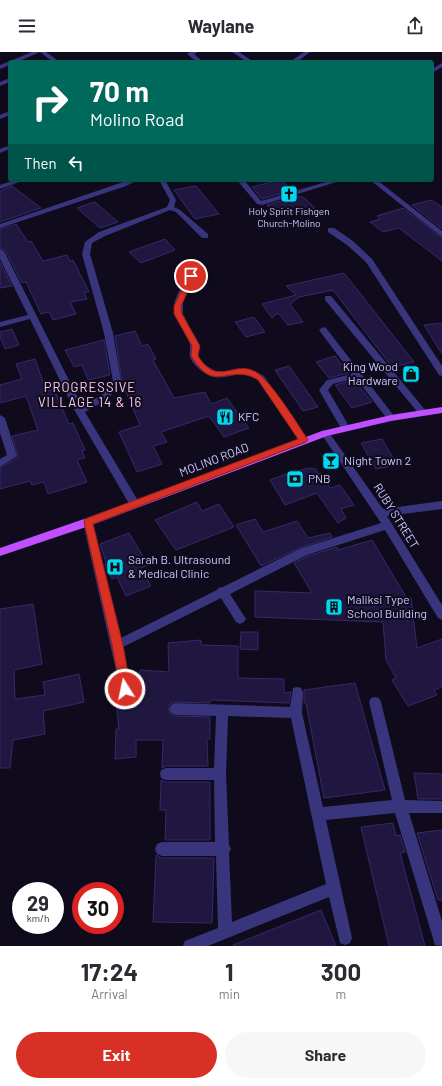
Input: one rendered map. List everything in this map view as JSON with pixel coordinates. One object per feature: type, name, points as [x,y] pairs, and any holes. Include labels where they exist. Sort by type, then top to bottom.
[{"type":"main road","name":"MOLINO ROAD","points":[[0,552],[88,522],[303,440],[345,428],[391,418],[442,410]]},
{"type":"street","points":[[16,60],[37,52]]},
{"type":"street","points":[[43,52],[54,60]]},
{"type":"street","points":[[195,52],[190,54],[198,60]]},
{"type":"street","points":[[235,52],[248,60]]},
{"type":"street","points":[[292,52],[300,57]]},
{"type":"street","points":[[296,60],[307,52]]},
{"type":"street","points":[[0,188],[16,182]]},
{"type":"street","points":[[0,226],[129,182]]},
{"type":"street","points":[[163,182],[173,200],[170,208]]},
{"type":"street","points":[[242,182],[259,203],[262,204],[334,182]]},
{"type":"street","points":[[376,182],[442,235]]},
{"type":"street","points":[[80,411],[106,396],[117,381],[107,325],[86,254],[89,242],[102,234],[170,208],[181,213],[205,236]]},
{"type":"street","points":[[331,230],[350,243],[369,262],[442,372]]},
{"type":"street","points":[[0,251],[80,411],[135,504]]},
{"type":"street","points":[[191,276],[178,306],[178,314],[196,346],[194,356],[200,366],[208,373],[222,375],[237,372],[251,372],[261,378],[303,440]]},
{"type":"street","points":[[328,298],[423,413]]},
{"type":"street","points":[[0,325],[32,316]]},
{"type":"street","points":[[323,330],[391,418]]},
{"type":"street","points":[[345,428],[323,390],[330,382],[358,375]]},
{"type":"street","points":[[0,418],[12,456],[0,464]]},
{"type":"street","name":"RUBY STREET","points":[[325,433],[380,514],[442,615]]},
{"type":"street","points":[[380,514],[442,505]]},
{"type":"street","points":[[88,522],[117,645],[125,689]]},
{"type":"street","points":[[117,645],[303,552],[387,525]]},
{"type":"street","points":[[222,592],[240,619]]},
{"type":"street","points":[[297,692],[296,713],[345,938]]},
{"type":"street","points":[[375,702],[400,806],[442,945]]},
{"type":"street","points":[[175,709],[222,712],[296,713]]},
{"type":"street","points":[[222,712],[220,774],[224,849],[225,932]]},
{"type":"street","points":[[166,774],[220,774]]},
{"type":"street","points":[[317,814],[400,806],[442,807]]},
{"type":"street","points":[[162,849],[224,849]]},
{"type":"street","points":[[190,946],[333,888]]},
{"type":"building","points":[[271,182],[284,182],[292,190],[262,199],[252,187]]},
{"type":"building","points":[[12,186],[41,208],[0,222],[0,191]]},
{"type":"building","points":[[196,186],[219,214],[195,219],[174,190]]},
{"type":"building","points":[[298,196],[303,197],[315,208],[299,212],[296,210],[276,215],[267,205]]},
{"type":"building","points":[[431,200],[442,207],[442,229],[412,205]]},
{"type":"building","points":[[95,202],[118,222],[100,228],[77,208]]},
{"type":"building","points":[[403,208],[442,238],[442,261],[399,228],[383,232],[370,222],[380,219],[377,216]]},
{"type":"building","points":[[16,224],[28,242],[31,241],[43,261],[67,255],[70,261],[73,260],[89,292],[84,292],[87,299],[70,302],[76,314],[53,320],[49,312],[41,314],[26,282],[22,283],[5,250],[0,248],[0,229]]},
{"type":"building","points":[[165,239],[175,250],[141,263],[129,252]]},
{"type":"building","points":[[0,262],[12,286],[0,288]]},
{"type":"building","points":[[344,273],[414,362],[392,367],[333,290],[299,297],[290,304],[303,322],[288,325],[278,313],[272,318],[262,304],[296,295],[286,286]]},
{"type":"building","points":[[254,317],[265,332],[246,337],[235,322]]},
{"type":"building","points":[[442,323],[442,354],[424,325]]},
{"type":"building","points":[[12,329],[19,345],[5,349],[0,337],[0,332]]},
{"type":"building","points":[[135,331],[142,346],[148,344],[156,359],[153,360],[174,398],[205,392],[211,404],[227,398],[249,428],[224,437],[209,416],[161,432],[167,442],[153,446],[162,464],[137,472],[119,432],[140,425],[122,383],[115,336]]},
{"type":"building","points":[[104,340],[110,375],[88,380],[82,365],[74,367],[65,350]]},
{"type":"building","points":[[335,356],[348,373],[329,378],[316,362]]},
{"type":"building","points":[[35,359],[46,391],[54,389],[69,424],[73,423],[85,450],[82,451],[85,458],[77,460],[87,482],[48,494],[44,482],[32,485],[30,481],[0,489],[0,468],[18,457],[12,436],[38,430],[26,396],[0,403],[0,385],[22,379],[16,364]]},
{"type":"building","points":[[289,366],[318,407],[303,411],[275,370]]},
{"type":"building","points":[[354,380],[372,402],[352,408],[335,385]]},
{"type":"building","points":[[382,439],[397,465],[376,469],[361,443]]},
{"type":"building","points":[[308,468],[316,469],[318,474],[321,473],[330,488],[340,485],[354,505],[341,509],[346,518],[338,523],[317,493],[285,505],[270,480],[296,470],[298,471]]},
{"type":"building","points":[[197,502],[202,511],[219,504],[234,527],[176,550],[155,520]]},
{"type":"building","points":[[255,519],[263,532],[297,521],[308,538],[330,533],[332,537],[299,548],[261,566],[236,525]]},
{"type":"building","points":[[129,533],[148,565],[141,568],[151,586],[126,596],[117,577],[112,579],[105,565],[106,562],[100,544]]},
{"type":"building","points":[[372,540],[406,597],[411,598],[417,648],[442,639],[442,687],[434,690],[437,695],[408,706],[392,680],[396,678],[386,660],[383,622],[255,617],[255,591],[312,593],[294,563],[308,556],[337,547],[338,550]]},
{"type":"building","points":[[33,604],[42,664],[14,670],[15,699],[45,695],[43,682],[79,674],[84,702],[43,711],[45,734],[13,740],[10,768],[0,768],[0,609]]},
{"type":"building","points":[[241,632],[258,632],[258,650],[240,649]]},
{"type":"building","points":[[201,640],[201,645],[238,646],[238,678],[284,679],[284,693],[291,692],[289,703],[210,700],[210,703],[174,702],[170,704],[168,708],[170,714],[174,716],[210,717],[210,739],[207,739],[208,766],[166,766],[162,768],[163,740],[136,740],[136,757],[115,759],[116,729],[119,729],[116,701],[136,698],[140,670],[169,672],[168,643]]},
{"type":"building","points":[[355,683],[385,790],[324,798],[306,703],[304,703],[304,690]]},
{"type":"building","points":[[414,773],[442,774],[442,799],[418,799]]},
{"type":"building","points":[[161,780],[166,782],[210,782],[210,840],[165,840],[166,810],[160,810]]},
{"type":"building","points":[[393,823],[396,836],[400,835],[405,852],[400,853],[425,946],[389,946],[361,827]]},
{"type":"building","points":[[442,830],[442,900],[438,900],[417,833]]},
{"type":"building","points":[[156,855],[162,858],[214,858],[212,923],[153,922]]},
{"type":"building","points":[[321,910],[336,946],[233,946],[233,945]]},
{"type":"place","name":"Holy Spirit Fishgen Church-Molino","points":[[289,194]]},
{"type":"place","name":"King Wood Hardware","points":[[411,374]]},
{"type":"place","name":"KFC","points":[[225,417]]},
{"type":"place","name":"Night Town 2","points":[[331,461]]},
{"type":"place","name":"PNB","points":[[295,479]]},
{"type":"place","name":"Sarah B. Ultrasound & Medical Clinic","points":[[115,567]]},
{"type":"place","name":"Maliksi Type School Building","points":[[334,607]]},
{"type":"district","name":"PROGRESSIVE VILLAGE 14 & 16","points":[[90,394]]},
{"type":"route","points":[[125,689],[117,645],[88,522],[276,452],[303,440],[261,378],[251,372],[237,372],[222,375],[208,373],[200,366],[194,356],[196,346],[178,314],[178,306],[191,276]]}]
